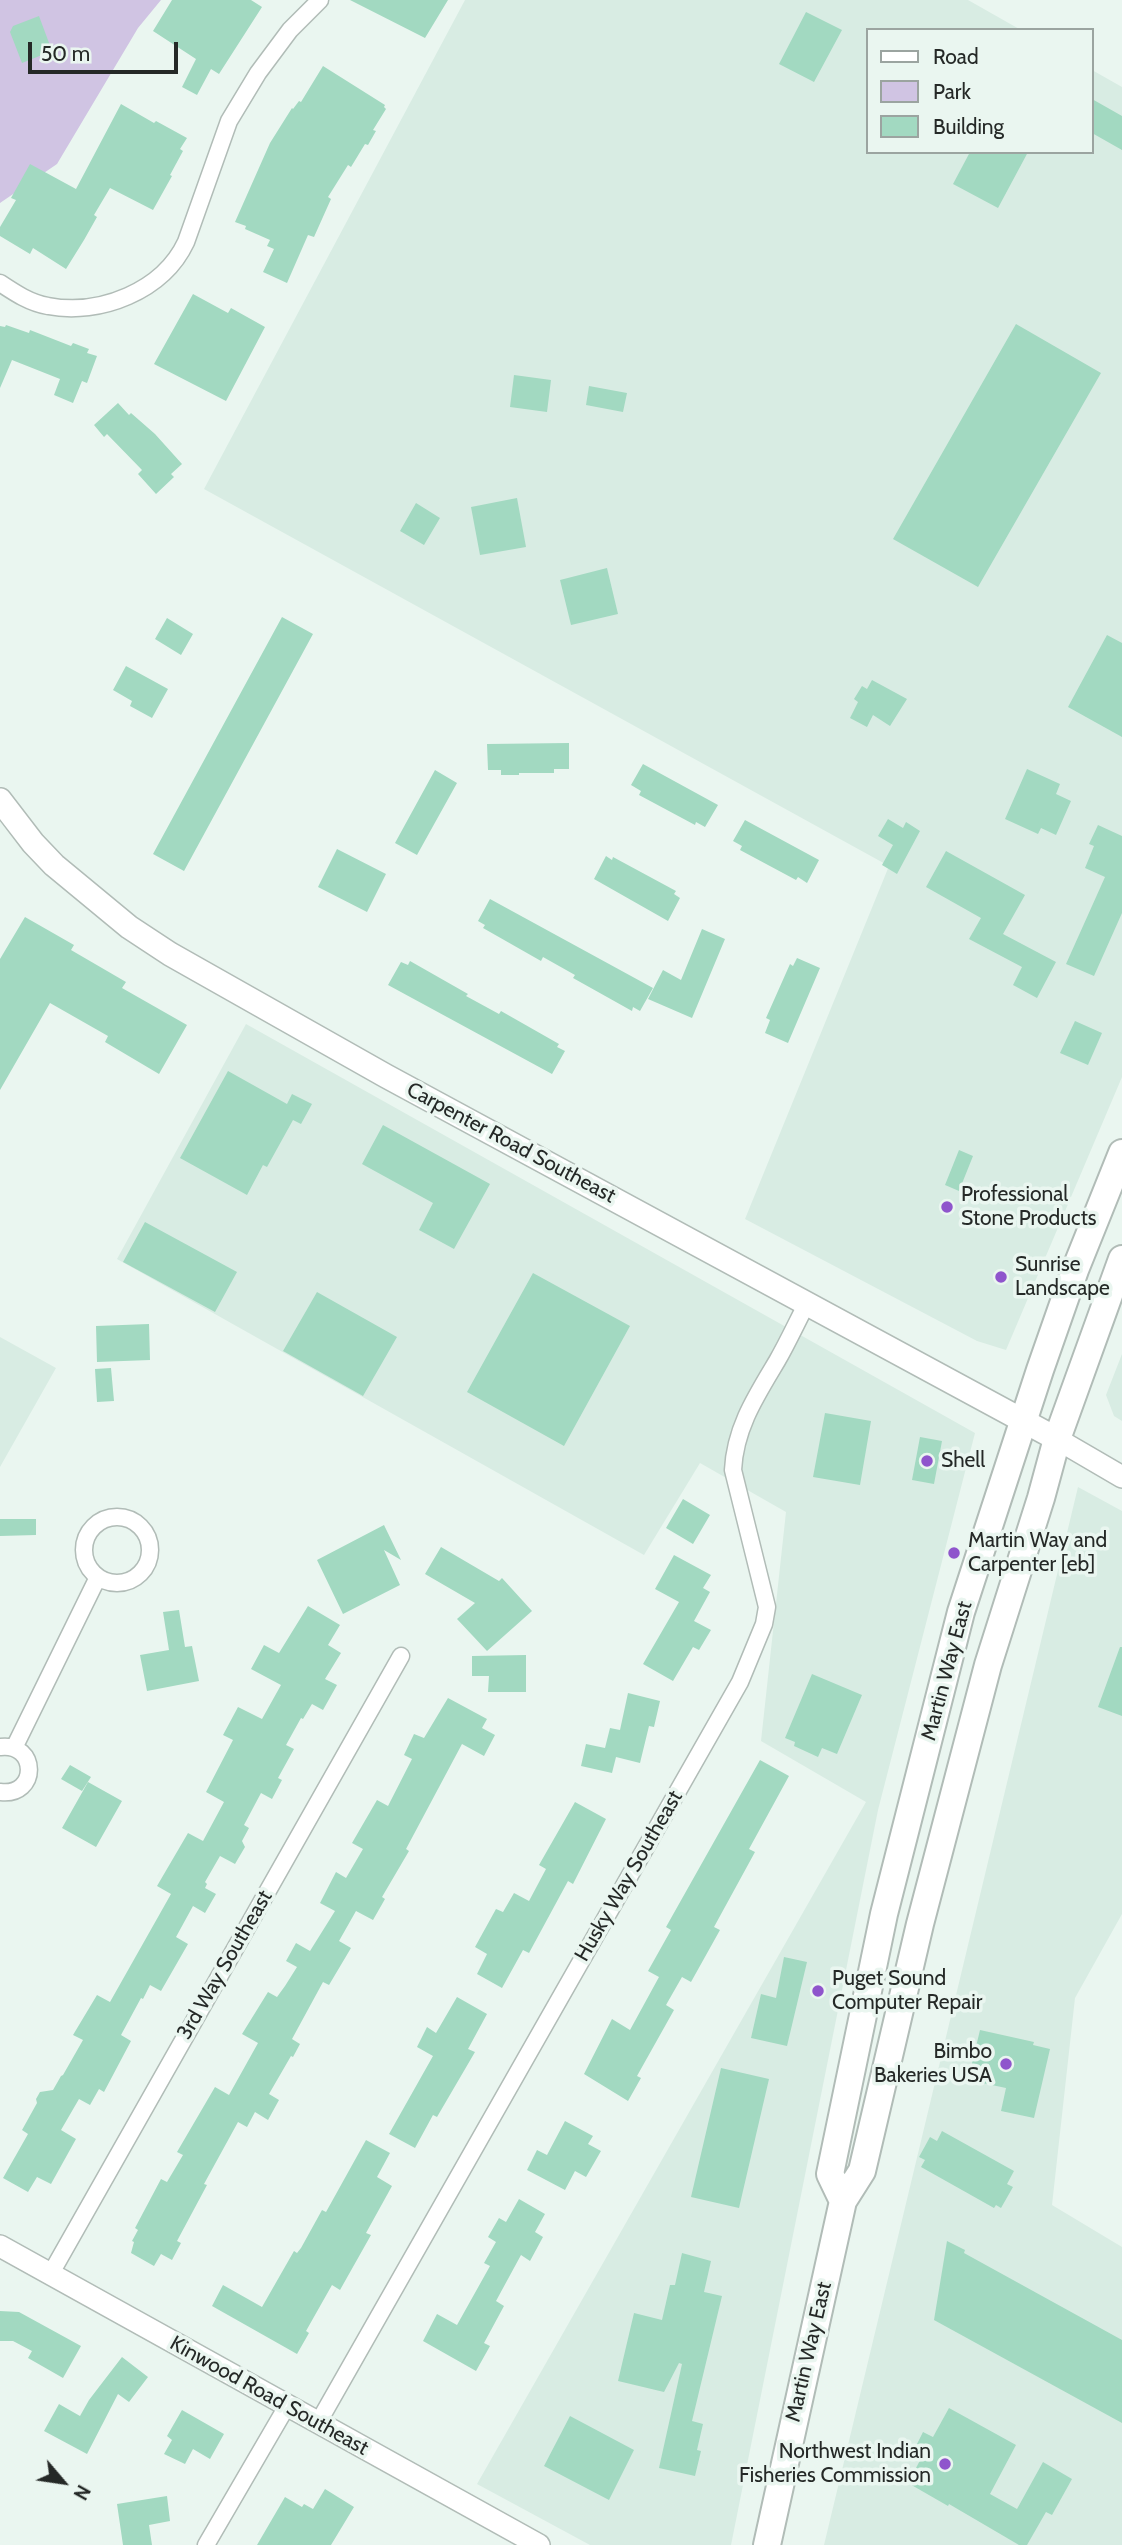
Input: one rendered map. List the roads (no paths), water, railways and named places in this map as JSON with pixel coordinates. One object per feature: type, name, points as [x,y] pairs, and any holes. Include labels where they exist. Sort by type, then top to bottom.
[{"type":"main road","name":"Carpenter Road Southeast","points":[[0,800],[54,865],[129,927],[170,954],[386,1076],[1057,1439]]},
{"type":"main road","name":"Martin Way East","points":[[843,2201],[830,2174],[884,1914],[961,1612],[1075,1270],[1122,1153]]},
{"type":"main road","name":"Martin Way East","points":[[767,2545],[843,2201],[862,2171],[920,1924],[988,1665],[1057,1439],[1122,1259]]},
{"type":"street","points":[[0,283],[18,296],[47,306],[72,308],[116,302],[144,288],[160,275],[179,257],[186,243],[229,121],[274,51],[290,30],[320,0]]},
{"type":"street","name":"Husky Way Southeast","points":[[318,2423],[740,1682],[764,1624],[767,1607],[733,1470],[734,1452],[752,1401],[807,1303]]},
{"type":"street","points":[[1057,1439],[1122,1477]]},
{"type":"street","points":[[122,1517],[141,1527],[150,1547],[146,1568],[138,1576],[118,1584],[98,1577],[86,1560],[87,1538],[92,1529],[100,1521],[122,1517]]},
{"type":"street","points":[[0,1792],[16,1791],[23,1786],[29,1773],[26,1758],[7,1747],[98,1577]]},
{"type":"street","name":"3rd Way Southeast","points":[[50,2275],[401,1656]]},
{"type":"street","name":"Kinwood Road Southeast","points":[[0,2246],[539,2545]]},
{"type":"street","points":[[206,2545],[287,2406]]},
{"type":"place","name":"Professional Stone Products","points":[[947,1207]]},
{"type":"place","name":"Sunrise Landscape","points":[[1001,1277]]},
{"type":"place","name":"Shell","points":[[927,1461]]},
{"type":"place","name":"Martin Way and Carpenter [eb]","points":[[954,1553]]},
{"type":"place","name":"Puget Sound Computer Repair","points":[[818,1991]]},
{"type":"place","name":"Bimbo Bakeries USA","points":[[1006,2064]]},
{"type":"place","name":"Northwest Indian Fisheries Commission","points":[[945,2464]]}]
